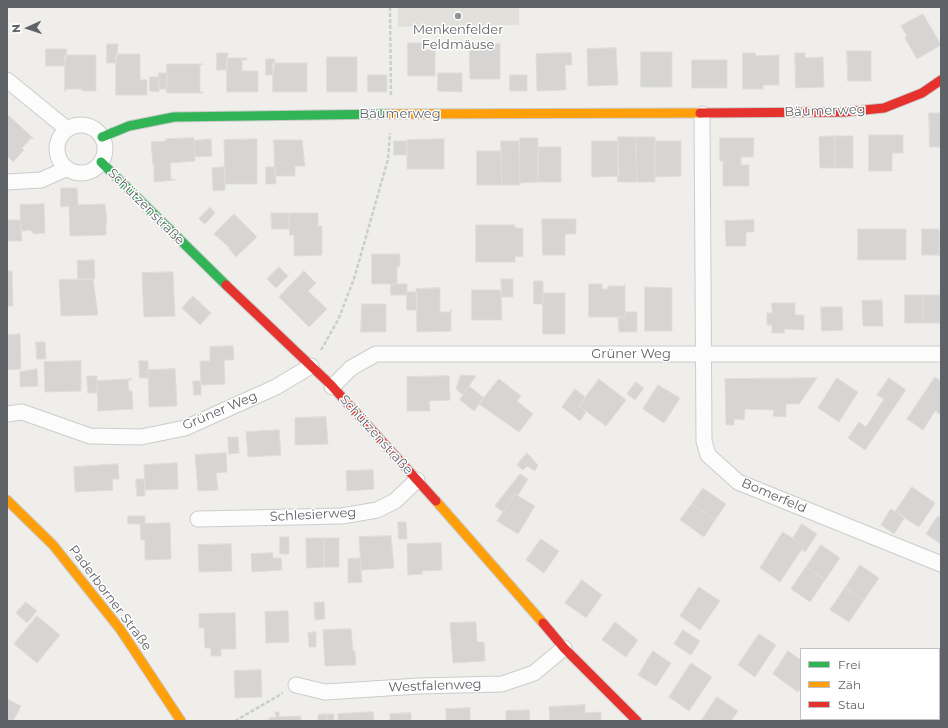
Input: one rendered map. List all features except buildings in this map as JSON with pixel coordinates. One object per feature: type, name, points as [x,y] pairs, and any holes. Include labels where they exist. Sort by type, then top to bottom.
[{"type":"street","points":[[7,80],[67,129]]},
{"type":"street","name":"Bäumerweg","points":[[102,137],[129,126],[174,117],[392,114],[702,114],[844,112],[884,108],[922,93],[941,80]]},
{"type":"street","points":[[702,114],[702,354]]},
{"type":"street","points":[[7,182],[41,180],[66,169],[58,158],[57,145],[60,137],[67,129],[78,125],[89,126],[102,137]]},
{"type":"street","name":"Schützenstraße","points":[[66,169],[80,173],[88,172],[101,162],[104,154],[102,137]]},
{"type":"street","name":"Schützenstraße","points":[[101,162],[213,273],[332,387],[470,538],[564,648],[637,721]]},
{"type":"street","name":"Grüner Weg","points":[[332,387],[351,368],[376,354],[941,354]]},
{"type":"street","name":"Bomerfeld","points":[[702,354],[704,441],[708,454],[738,482],[941,564]]},
{"type":"street","name":"Grüner Weg","points":[[7,414],[22,412],[90,436],[141,437],[185,428],[276,387],[311,366]]},
{"type":"street","name":"Schlesierweg","points":[[198,519],[342,516],[378,510],[395,501],[417,480]]},
{"type":"street","name":"Paderborner Straße","points":[[7,500],[53,545],[120,629],[181,721]]},
{"type":"street","name":"Westfalenweg","points":[[296,685],[325,692],[419,686],[502,684],[534,673],[564,648]]},
{"type":"path","points":[[311,366],[338,320],[356,273],[388,159],[392,114],[390,7]]},
{"type":"path","points":[[235,721],[296,685]]},
{"type":"shaded area","name":"Menkenfelder Feldmäuse","points":[[398,7],[519,7],[519,25],[398,27]]},
{"type":"traffic: fast","points":[[102,137],[129,126],[174,117],[388,114]]},
{"type":"traffic: fast","points":[[101,162],[226,285]]},
{"type":"traffic: slow","points":[[388,114],[700,113]]},
{"type":"traffic: slow","points":[[7,500],[53,545],[120,629],[181,721]]},
{"type":"traffic: slow","points":[[436,501],[543,623]]},
{"type":"traffic: jam","points":[[700,113],[844,112],[884,108],[922,93],[941,80]]},
{"type":"traffic: jam","points":[[226,285],[331,385],[436,501]]},
{"type":"traffic: jam","points":[[543,623],[564,648],[637,721]]},
{"type":"place","name":"Menkenfelder Feldmäuse","points":[[458,16]]}]
